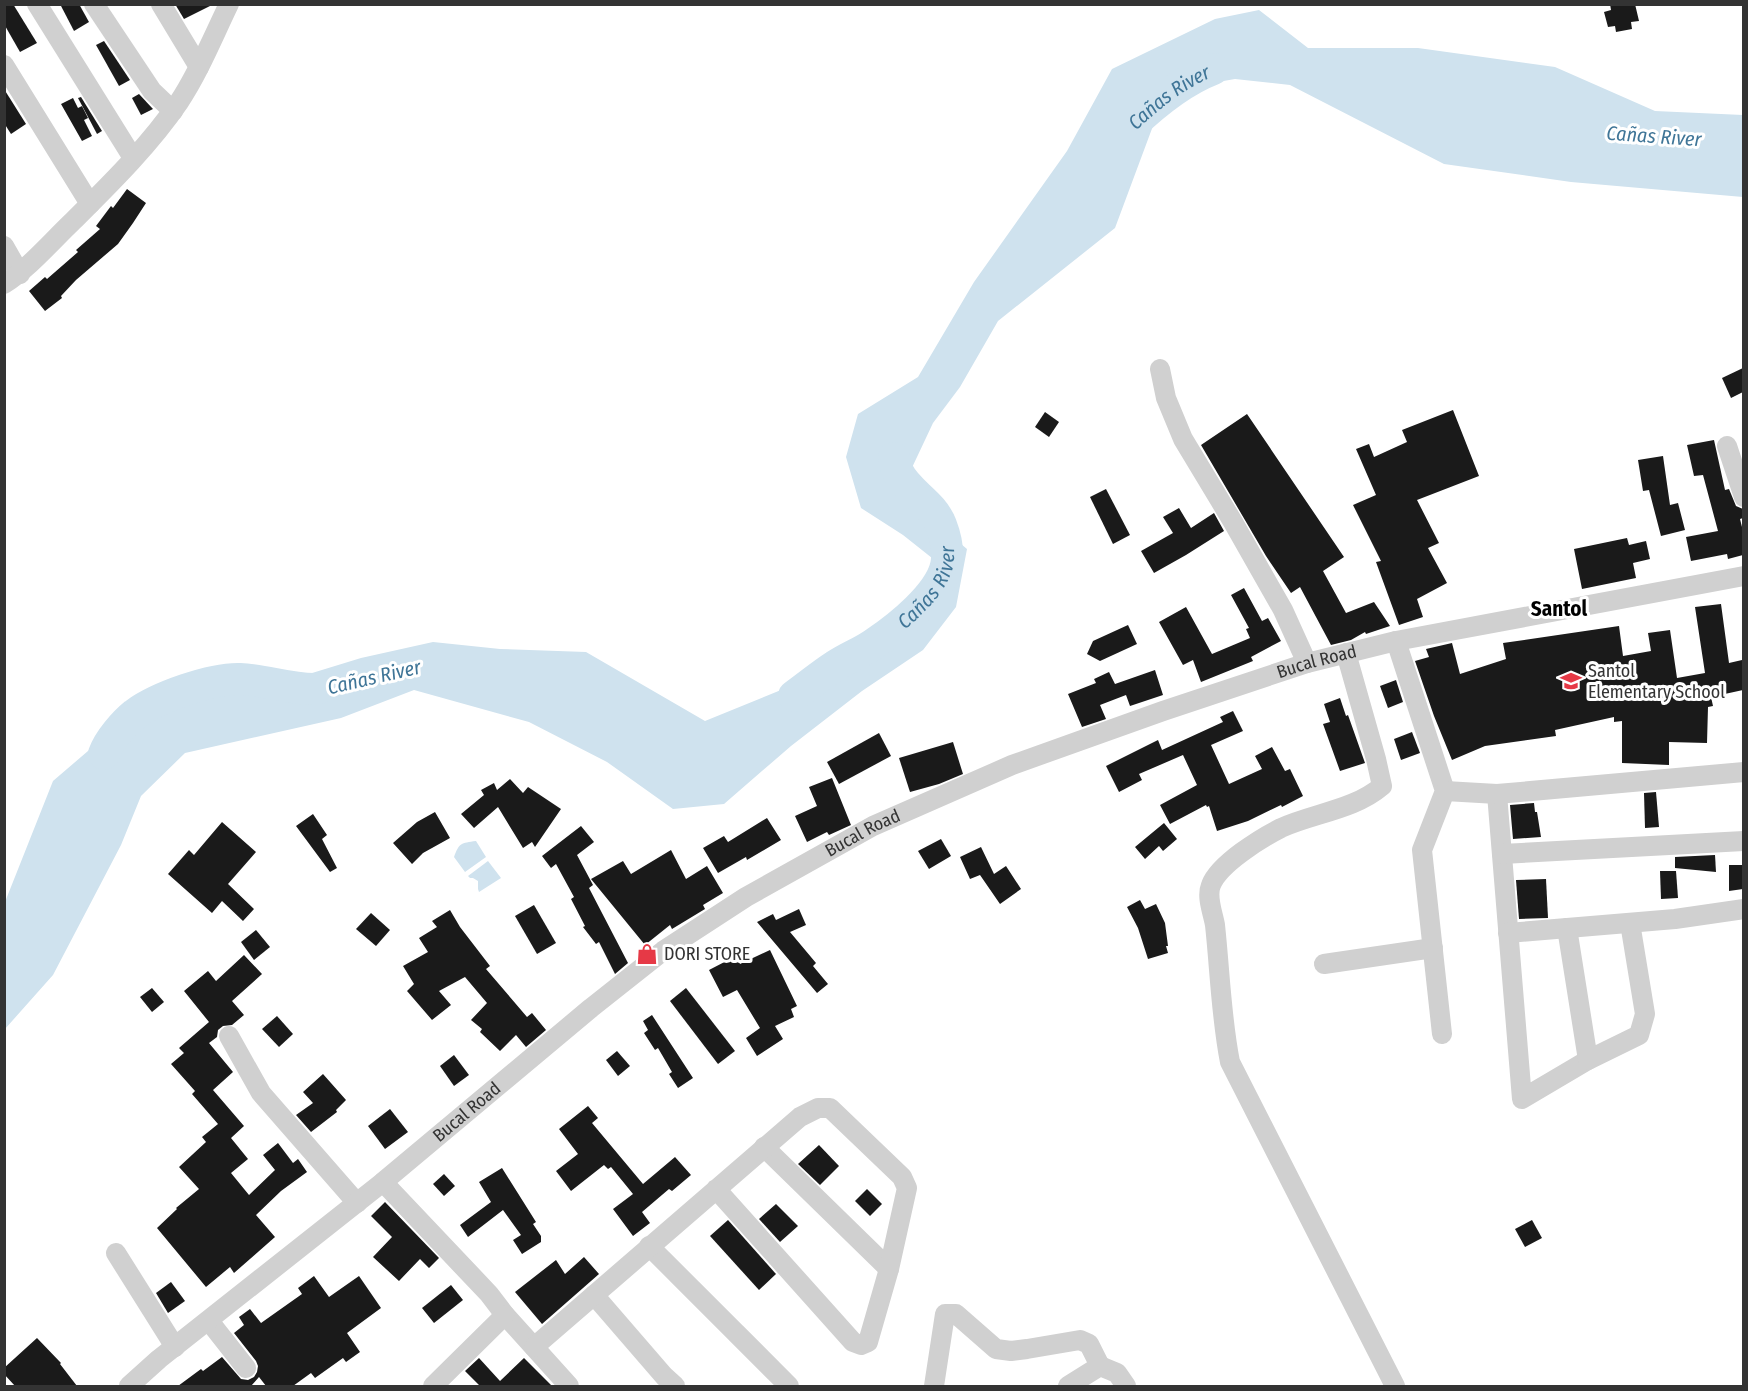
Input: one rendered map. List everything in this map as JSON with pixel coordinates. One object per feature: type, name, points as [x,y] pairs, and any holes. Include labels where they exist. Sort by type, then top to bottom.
[{"type":"street","points":[[37,4],[133,158]]},
{"type":"street","points":[[94,4],[152,91],[173,111]]},
{"type":"street","points":[[161,4],[199,67]]},
{"type":"street","points":[[12,279],[90,204],[162,126],[199,67],[223,8]]},
{"type":"street","points":[[4,65],[90,204]]},
{"type":"street","points":[[4,246],[12,279]]},
{"type":"street","points":[[1161,369],[1166,398],[1183,439],[1283,610],[1307,663]]},
{"type":"street","points":[[1727,446],[1743,497]]},
{"type":"street","name":"Bucal Road","points":[[129,1386],[383,1182],[591,1008],[663,951],[746,897],[873,826],[1012,765],[1307,663],[1396,641],[1743,576]]},
{"type":"street","points":[[1396,641],[1445,791],[1422,850],[1442,1034]]},
{"type":"street","points":[[1346,654],[1382,786],[1369,797],[1281,828],[1231,859],[1211,882],[1209,889],[1215,922],[1230,1062],[1395,1386]]},
{"type":"street","points":[[1445,791],[1497,794],[1743,772]]},
{"type":"street","points":[[1497,794],[1522,1099],[1588,1060],[1639,1035],[1645,1014],[1630,923]]},
{"type":"street","points":[[1502,854],[1743,841]]},
{"type":"street","points":[[1508,933],[1675,919],[1743,909]]},
{"type":"street","points":[[1567,928],[1588,1060]]},
{"type":"street","points":[[1324,964],[1433,948]]},
{"type":"street","points":[[229,1036],[261,1093],[357,1203]]},
{"type":"street","points":[[534,1347],[764,1147],[800,1117],[818,1108],[830,1108],[902,1177],[907,1188],[889,1269],[868,1342],[861,1345],[853,1342],[716,1189]]},
{"type":"street","points":[[764,1147],[889,1269]]},
{"type":"street","points":[[383,1182],[489,1294],[569,1386]]},
{"type":"street","points":[[649,1246],[789,1386]]},
{"type":"street","points":[[116,1253],[175,1347]]},
{"type":"street","points":[[594,1294],[675,1386]]},
{"type":"street","points":[[934,1386],[945,1314],[956,1314],[996,1348],[1011,1351],[1080,1340],[1089,1344],[1100,1366],[1117,1373],[1126,1386]]},
{"type":"street","points":[[447,1382],[505,1315]]},
{"type":"street","points":[[209,1321],[246,1368]]},
{"type":"street","points":[[1068,1386],[1100,1366]]},
{"type":"water","points":[[1259,10],[1308,48],[1418,48],[1555,67],[1655,111],[1743,115],[1743,197],[1571,182],[1444,164],[1290,85],[1235,79],[1166,91],[1115,228],[998,321],[960,387],[933,423],[909,474],[925,514],[967,549],[956,607],[923,650],[862,691],[791,746],[724,804],[673,809],[607,762],[529,722],[414,690],[341,718],[185,753],[141,796],[121,845],[53,975],[5,1029],[5,902],[53,781],[116,727],[164,701],[216,684],[273,685],[361,658],[433,642],[500,649],[586,652],[705,721],[884,648],[925,585],[932,558],[903,535],[861,508],[846,457],[858,414],[918,377],[974,282],[1067,151],[1112,69],[1215,19]]},
{"type":"water","points":[[476,841],[486,857],[465,872],[454,857],[461,844]]},
{"type":"water","points":[[488,861],[501,878],[479,892],[478,881],[468,876]]},
{"type":"building","points":[[4,4],[13,4],[37,43],[20,52],[4,24]]},
{"type":"building","points":[[60,4],[79,4],[89,22],[74,31]]},
{"type":"building","points":[[175,4],[214,4],[184,19]]},
{"type":"building","points":[[1610,4],[1635,4],[1639,21],[1631,22],[1632,29],[1616,32],[1615,26],[1608,27],[1604,12],[1611,10]]},
{"type":"building","points":[[104,41],[130,80],[119,86],[96,45]]},
{"type":"building","points":[[4,89],[26,124],[11,134],[4,123]]},
{"type":"building","points":[[139,94],[153,109],[141,115],[132,98]]},
{"type":"building","points":[[81,97],[102,131],[97,134],[78,98]]},
{"type":"building","points":[[73,98],[78,108],[82,106],[88,118],[84,120],[92,136],[82,141],[61,104]]},
{"type":"building","points":[[127,189],[146,203],[133,223],[118,244],[76,280],[61,296],[62,298],[45,311],[29,291],[45,277],[47,279],[78,252],[76,250],[100,229],[96,226]]},
{"type":"building","points":[[1743,368],[1743,392],[1731,398],[1722,378]]},
{"type":"building","points":[[1453,410],[1479,476],[1417,500],[1439,543],[1428,548],[1447,583],[1417,599],[1423,617],[1399,625],[1376,562],[1381,561],[1353,505],[1376,495],[1356,449],[1369,444],[1374,457],[1407,442],[1402,430]]},
{"type":"building","points":[[1045,412],[1059,422],[1049,437],[1035,427]]},
{"type":"building","points":[[1247,414],[1344,557],[1323,571],[1346,613],[1374,602],[1390,626],[1366,634],[1365,632],[1351,640],[1331,645],[1300,587],[1291,593],[1266,556],[1201,445]]},
{"type":"building","points":[[1714,440],[1725,490],[1729,489],[1736,506],[1743,509],[1743,518],[1740,519],[1743,531],[1743,555],[1728,559],[1727,554],[1691,561],[1686,537],[1718,531],[1703,475],[1694,476],[1687,445]]},
{"type":"building","points":[[1663,456],[1670,505],[1678,503],[1685,530],[1661,536],[1649,490],[1643,491],[1638,460]]},
{"type":"building","points":[[1106,489],[1130,535],[1113,544],[1090,497]]},
{"type":"building","points":[[1179,508],[1191,528],[1214,513],[1224,531],[1154,573],[1141,551],[1173,533],[1163,517]]},
{"type":"building","points":[[1627,538],[1629,545],[1646,541],[1650,559],[1633,563],[1636,578],[1582,589],[1574,549]]},
{"type":"building","points":[[1244,588],[1262,621],[1268,618],[1281,641],[1251,657],[1253,661],[1201,682],[1193,660],[1183,665],[1159,622],[1186,607],[1212,654],[1250,638],[1246,629],[1249,628],[1231,595]]},
{"type":"building","name":"Santol Elementary School","points":[[1721,604],[1729,663],[1742,660],[1743,690],[1711,697],[1713,706],[1708,707],[1707,743],[1669,742],[1669,765],[1622,763],[1622,721],[1614,722],[1614,717],[1555,730],[1556,736],[1485,746],[1452,760],[1415,661],[1429,657],[1426,649],[1452,643],[1460,674],[1506,659],[1503,643],[1619,626],[1623,656],[1651,651],[1648,633],[1670,630],[1677,678],[1705,673],[1695,607]]},
{"type":"building","points":[[1128,625],[1137,644],[1100,661],[1087,654],[1093,641]]},
{"type":"building","points":[[1155,670],[1163,695],[1130,706],[1126,695],[1100,705],[1106,719],[1082,727],[1068,694],[1096,683],[1094,679],[1109,672],[1115,684]]},
{"type":"building","points":[[1396,680],[1403,702],[1388,708],[1380,686]]},
{"type":"building","points":[[1340,698],[1365,763],[1340,771],[1323,724],[1330,722],[1324,704]]},
{"type":"building","points":[[1233,711],[1243,731],[1211,745],[1229,784],[1262,769],[1255,756],[1272,747],[1285,771],[1290,769],[1303,796],[1248,821],[1217,831],[1209,806],[1206,805],[1170,824],[1160,805],[1197,785],[1183,755],[1139,774],[1142,780],[1119,792],[1106,766],[1158,740],[1162,750],[1223,722],[1220,717]]},
{"type":"building","points":[[1412,732],[1420,753],[1401,760],[1394,739]]},
{"type":"building","points":[[879,733],[891,756],[839,784],[827,762]]},
{"type":"building","points":[[953,742],[963,774],[910,792],[899,758]]},
{"type":"building","points":[[832,778],[851,825],[829,835],[827,832],[807,842],[795,816],[817,806],[809,787]]},
{"type":"building","points":[[510,779],[523,793],[528,787],[561,809],[535,847],[532,842],[523,848],[498,807],[474,828],[461,814],[484,795],[481,790],[494,783],[497,790]]},
{"type":"building","points":[[1656,792],[1659,827],[1645,828],[1644,793]]},
{"type":"building","points":[[1534,803],[1541,837],[1513,839],[1510,805]]},
{"type":"building","points":[[435,812],[450,838],[423,853],[412,864],[393,843],[417,822]]},
{"type":"building","points":[[313,814],[327,835],[322,839],[337,868],[330,872],[296,826]]},
{"type":"building","points":[[767,818],[781,840],[747,860],[746,857],[718,873],[703,848],[724,836],[728,842]]},
{"type":"building","points":[[222,822],[256,852],[228,884],[254,909],[243,921],[222,901],[212,913],[168,874],[189,850],[194,855]]},
{"type":"building","points":[[1164,823],[1177,839],[1163,851],[1159,846],[1145,859],[1135,847]]},
{"type":"building","points":[[581,826],[594,842],[577,855],[593,885],[589,888],[628,963],[615,974],[599,942],[596,944],[583,927],[585,926],[571,899],[574,897],[556,864],[551,868],[542,856]]},
{"type":"building","points":[[941,839],[951,856],[929,869],[918,851]]},
{"type":"building","points":[[981,847],[994,874],[1006,866],[1021,889],[1000,904],[980,875],[970,879],[960,857]]},
{"type":"building","points":[[671,850],[686,879],[707,866],[723,893],[703,905],[705,909],[672,929],[670,925],[645,945],[591,879],[623,861],[631,874]]},
{"type":"building","points":[[1715,855],[1716,872],[1675,868],[1675,857]]},
{"type":"building","points":[[1729,865],[1743,865],[1743,889],[1729,891]]},
{"type":"building","points":[[1660,871],[1676,871],[1678,898],[1661,899]]},
{"type":"building","points":[[1546,879],[1548,918],[1519,919],[1516,880]]},
{"type":"building","points":[[1140,900],[1145,909],[1156,904],[1165,923],[1168,953],[1148,959],[1138,928],[1127,907]]},
{"type":"building","points":[[534,905],[556,943],[537,954],[515,916]]},
{"type":"building","points":[[799,909],[806,925],[790,932],[816,963],[813,966],[828,984],[817,993],[757,922],[773,914],[776,920]]},
{"type":"building","points":[[450,910],[490,966],[486,969],[527,1017],[532,1013],[546,1030],[526,1047],[516,1035],[500,1051],[480,1032],[482,1029],[471,1020],[487,1003],[465,977],[439,991],[451,1005],[432,1020],[407,991],[414,984],[403,966],[428,952],[419,938],[437,927],[432,921]]},
{"type":"building","points":[[371,913],[390,930],[376,946],[356,929]]},
{"type":"building","points":[[256,930],[270,947],[254,960],[241,942]]},
{"type":"building","points":[[770,950],[797,1006],[791,1009],[794,1017],[775,1026],[783,1039],[757,1056],[746,1038],[760,1028],[737,990],[723,997],[709,970],[736,956],[740,964]]},
{"type":"building","points":[[244,955],[262,974],[232,1001],[244,1015],[232,1025],[223,1026],[218,1030],[217,1037],[209,1043],[233,1072],[213,1090],[244,1126],[231,1138],[248,1159],[231,1173],[249,1195],[275,1170],[263,1155],[278,1143],[293,1163],[298,1159],[307,1172],[281,1191],[256,1215],[275,1237],[234,1273],[230,1267],[206,1287],[157,1228],[199,1189],[179,1167],[206,1142],[202,1137],[218,1124],[192,1094],[195,1091],[171,1064],[184,1053],[179,1048],[209,1022],[184,991],[208,971],[216,981]]},
{"type":"building","points":[[152,988],[164,1002],[152,1012],[140,997]]},
{"type":"building","points":[[686,988],[735,1051],[718,1064],[670,1001]]},
{"type":"building","points":[[652,1015],[693,1078],[678,1088],[658,1048],[655,1050],[644,1033],[648,1030],[643,1021]]},
{"type":"building","points":[[277,1016],[293,1034],[279,1047],[262,1029]]},
{"type":"building","points":[[617,1051],[630,1066],[618,1076],[606,1060]]},
{"type":"building","points":[[454,1055],[469,1075],[454,1086],[440,1066]]},
{"type":"building","points":[[323,1074],[346,1100],[336,1110],[337,1112],[311,1132],[296,1115],[313,1103],[303,1092]]},
{"type":"building","points":[[588,1106],[598,1118],[592,1123],[643,1184],[675,1157],[691,1175],[672,1191],[669,1189],[642,1212],[650,1223],[633,1236],[613,1209],[633,1194],[611,1167],[608,1169],[604,1165],[571,1191],[556,1171],[578,1154],[559,1129]]},
{"type":"building","points":[[390,1109],[408,1132],[385,1149],[368,1126]]},
{"type":"building","points":[[819,1145],[839,1166],[820,1185],[798,1164]]},
{"type":"building","points":[[502,1168],[536,1222],[533,1224],[541,1236],[541,1242],[522,1254],[513,1240],[521,1235],[503,1210],[468,1237],[460,1225],[491,1202],[479,1182]]},
{"type":"building","points":[[444,1174],[455,1186],[444,1196],[433,1184]]},
{"type":"building","points":[[867,1189],[882,1204],[870,1216],[855,1201]]},
{"type":"building","points":[[385,1202],[439,1258],[429,1268],[420,1259],[399,1281],[373,1257],[392,1237],[371,1216]]},
{"type":"building","points":[[776,1204],[798,1226],[780,1242],[759,1219]]},
{"type":"building","points":[[728,1220],[776,1274],[759,1290],[710,1236]]},
{"type":"building","points":[[1532,1220],[1542,1238],[1525,1247],[1515,1229]]},
{"type":"building","points":[[584,1257],[599,1274],[542,1324],[515,1292],[556,1260],[565,1274]]},
{"type":"building","points":[[314,1276],[329,1297],[359,1276],[381,1308],[347,1333],[360,1352],[346,1362],[343,1358],[315,1378],[311,1373],[293,1386],[266,1386],[259,1377],[251,1386],[178,1386],[222,1357],[241,1379],[248,1380],[254,1377],[258,1366],[256,1361],[234,1333],[244,1325],[239,1317],[250,1309],[261,1323],[302,1294],[298,1288]]},
{"type":"building","points":[[171,1282],[185,1301],[168,1313],[156,1293]]},
{"type":"building","points":[[451,1285],[463,1300],[434,1323],[422,1308]]},
{"type":"building","points":[[37,1338],[61,1363],[77,1386],[15,1386],[4,1374],[4,1368]]},
{"type":"building","points":[[479,1358],[500,1381],[524,1358],[552,1386],[480,1386],[465,1371]]},
{"type":"waterway","name":"Cañas River","points":[[1131,126],[1169,93],[1213,69]]},
{"type":"waterway","name":"Cañas River","points":[[794,696],[830,669],[870,646],[895,628],[927,599],[942,577],[947,556],[946,540],[941,525],[932,510],[902,479],[894,458]]},
{"type":"waterway","name":"Cañas River","points":[[104,754],[117,732],[135,714],[157,701],[201,685],[240,679],[317,689]]},
{"type":"place","name":"Santol Elementary School","points":[[1571,681]]},
{"type":"place","name":"DORI STORE","points":[[647,954]]},
{"type":"district","name":"Santol","points":[[1559,609]]}]
